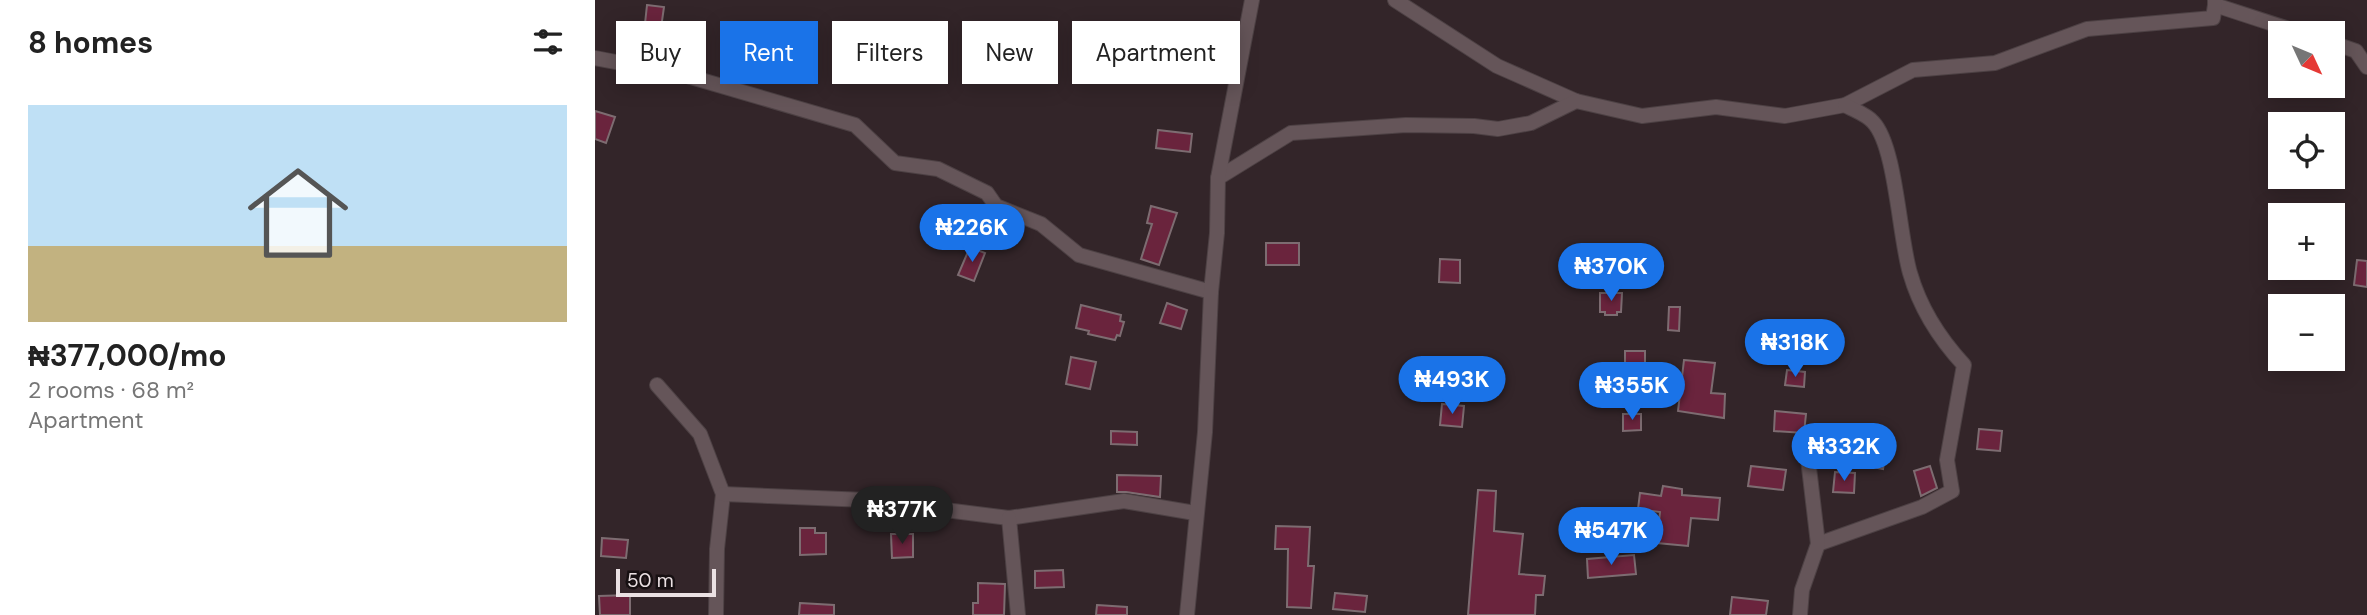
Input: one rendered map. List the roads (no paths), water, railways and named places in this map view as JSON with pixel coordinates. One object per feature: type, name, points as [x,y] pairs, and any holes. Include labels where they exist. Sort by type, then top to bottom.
[{"type":"street","points":[[1187,615],[1205,432],[1218,178],[1252,0]]},
{"type":"street","points":[[1395,0],[1497,66],[1576,101],[1642,116],[1716,107],[1785,116],[1845,105],[1913,70],[1995,64],[2087,29],[2213,18],[2215,3],[2268,21]]},
{"type":"street","points":[[2345,47],[2356,51],[2367,67]]},
{"type":"street","points":[[595,58],[684,75],[855,125],[895,163],[937,169],[986,193],[996,206],[1041,224],[1079,255],[1212,292]]},
{"type":"street","points":[[1218,178],[1291,133],[1406,125],[1474,126],[1498,130],[1531,123],[1576,101]]},
{"type":"street","points":[[1818,544],[1922,507],[1952,491],[1947,460],[1964,365],[1946,346],[1924,310],[1909,272],[1884,139],[1871,120],[1845,105]]},
{"type":"street","points":[[657,385],[700,434],[723,494],[717,549],[716,615]]},
{"type":"street","points":[[1800,615],[1802,590],[1818,544],[1807,442]]},
{"type":"street","points":[[723,494],[866,500],[1009,518],[1125,501],[1195,513]]},
{"type":"street","points":[[1009,518],[1018,615]]}]
